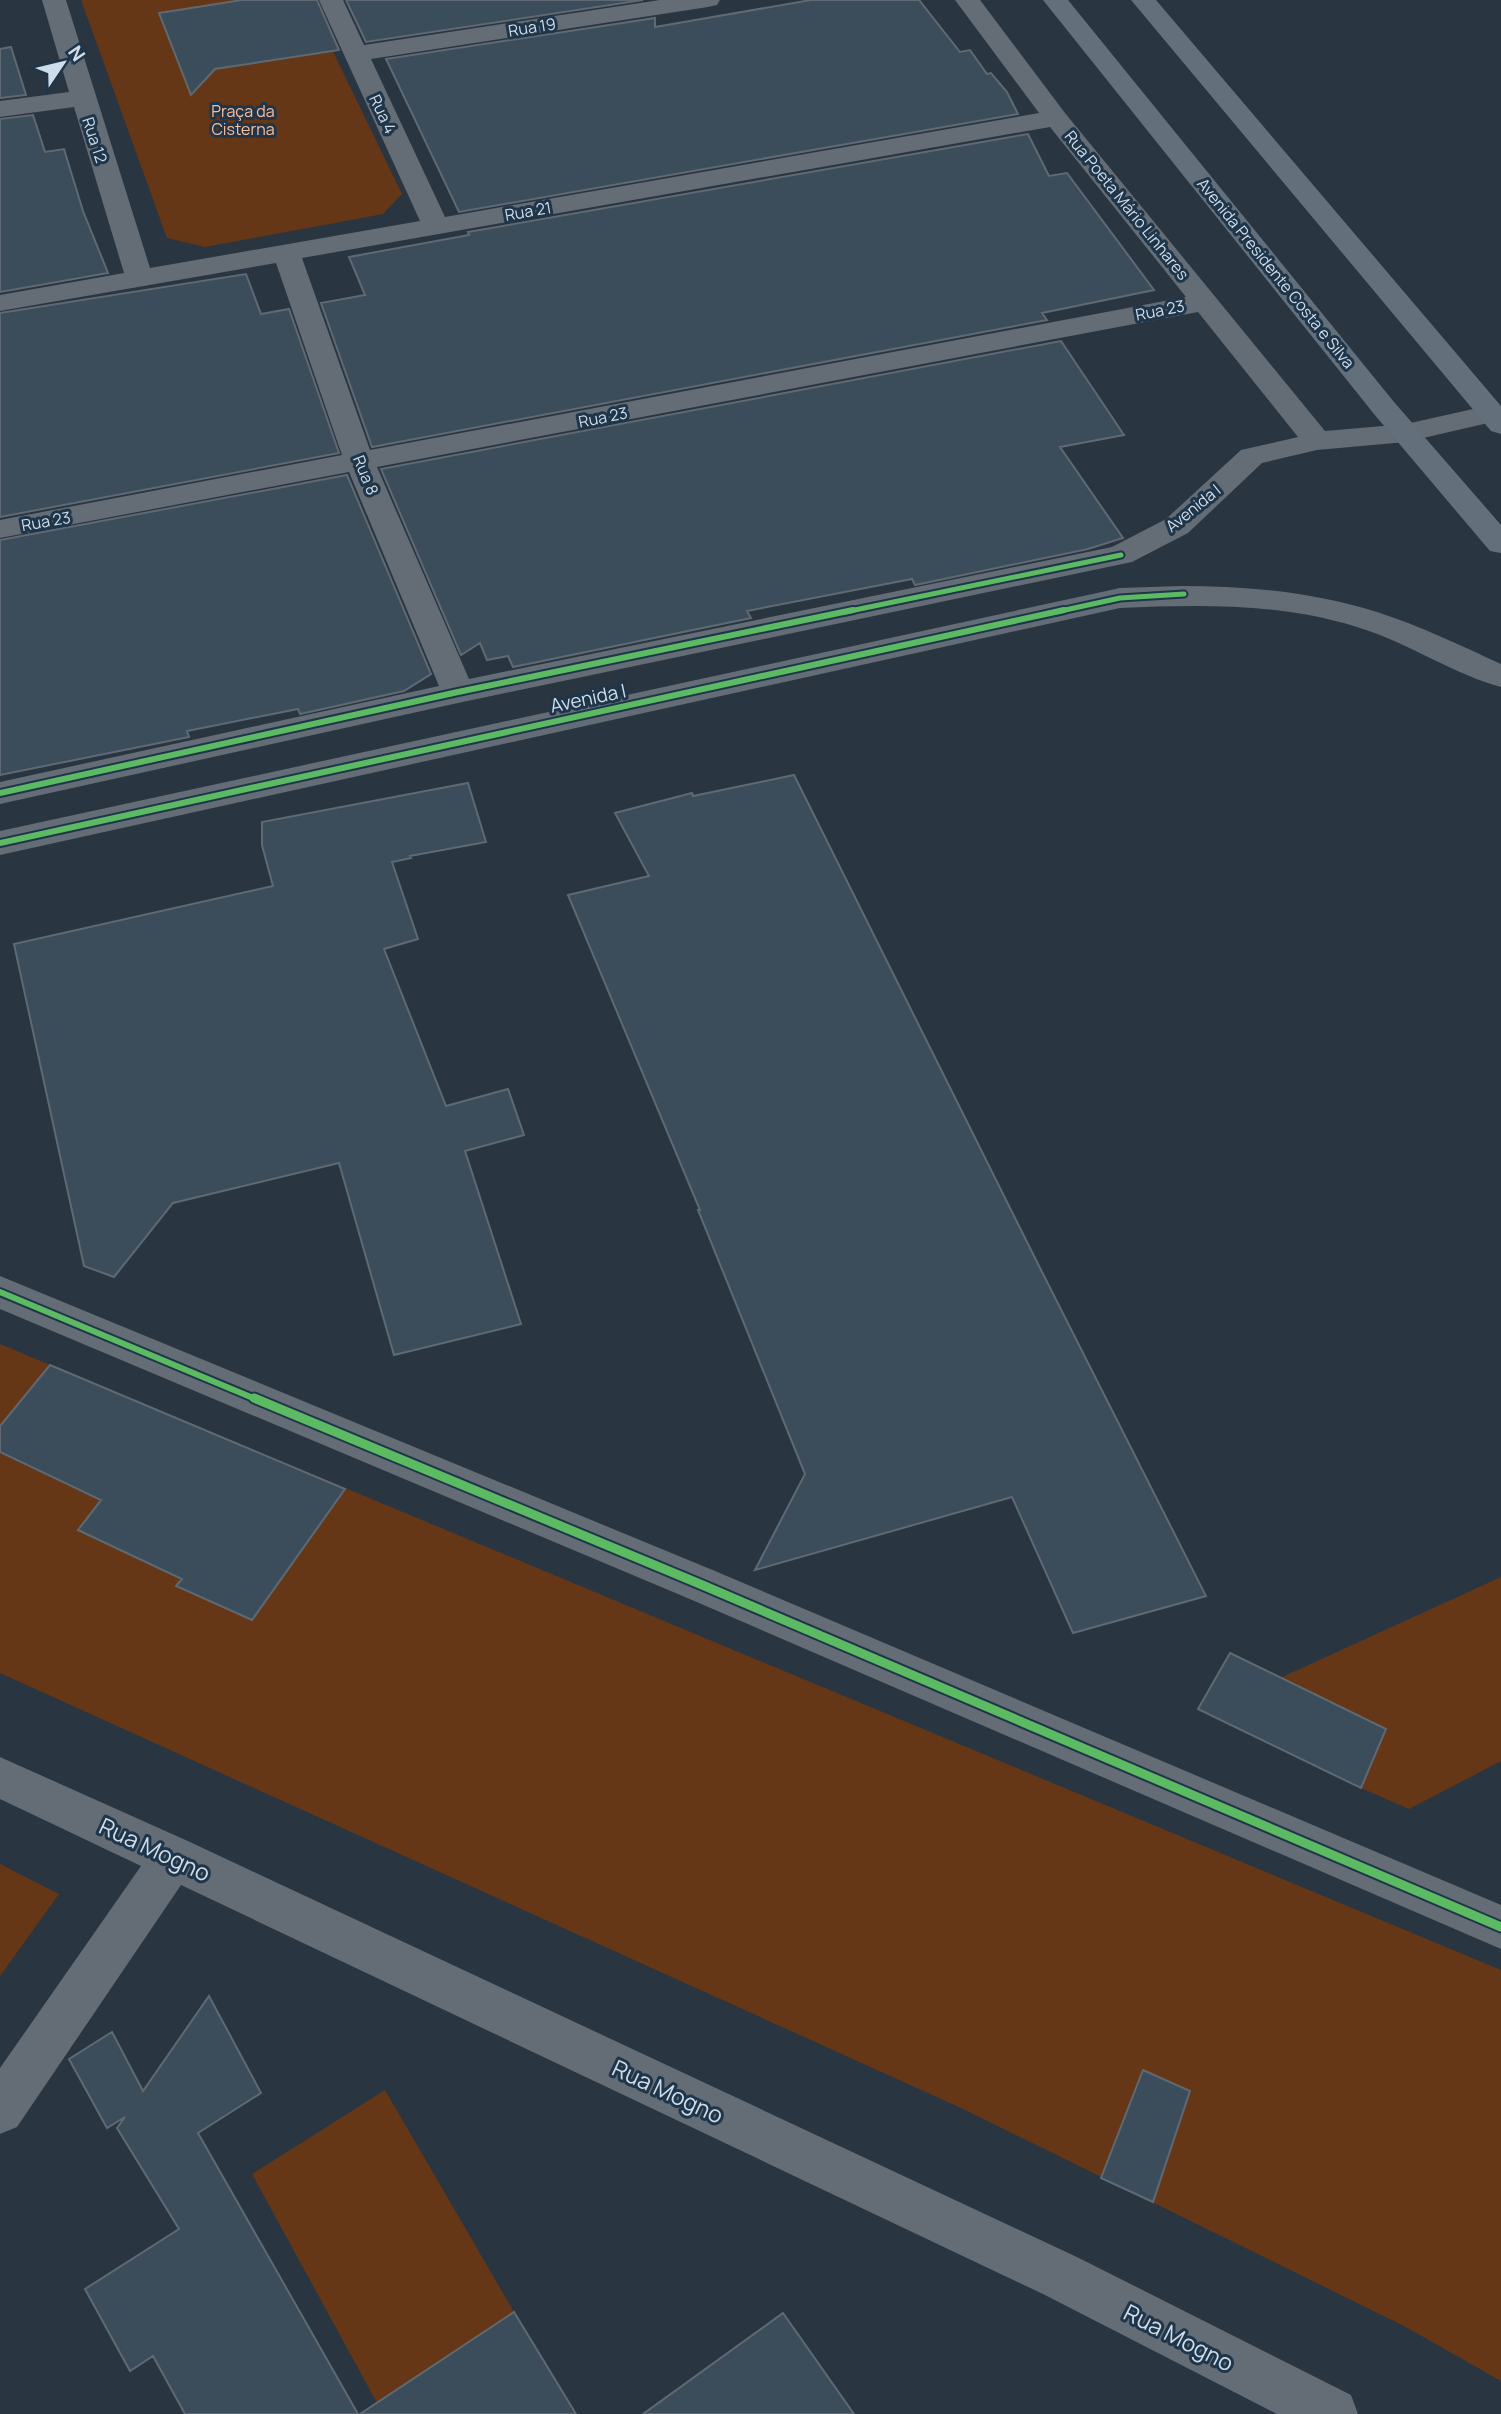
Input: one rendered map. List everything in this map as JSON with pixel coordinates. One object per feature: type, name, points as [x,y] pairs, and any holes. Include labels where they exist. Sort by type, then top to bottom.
[{"type":"main road","name":"Avenida Presidente Costa e Silva","points":[[1055,0],[1406,433],[1501,544]]},
{"type":"main road","points":[[1143,0],[1496,419]]},
{"type":"street","name":"Rua 12","points":[[54,0],[140,280]]},
{"type":"street","name":"Rua 4","points":[[331,0],[436,227]]},
{"type":"street","name":"Rua 19","points":[[355,54],[708,0]]},
{"type":"street","name":"Rua Poeta Mário Linhares","points":[[967,0],[1056,118],[1317,441]]},
{"type":"street","points":[[0,110],[82,98]]},
{"type":"street","name":"Rua 21","points":[[0,303],[1056,118]]},
{"type":"street","name":"Rua 8","points":[[287,254],[360,463],[458,692]]},
{"type":"street","name":"Rua 23","points":[[0,529],[1205,302]]},
{"type":"street","name":"Avenida I","points":[[0,793],[458,692],[1121,555],[1177,526],[1252,456],[1317,441],[1406,433],[1496,419]]},
{"type":"street","name":"Avenida I","points":[[0,843],[1120,598],[1184,594],[1300,603],[1364,618],[1501,677]]},
{"type":"street","points":[[685,644],[706,688]]},
{"type":"street","points":[[0,1292],[700,1584],[1501,1927]]},
{"type":"street","name":"Rua Mogno","points":[[0,1777],[1061,2276],[1332,2414]]},
{"type":"street","points":[[0,2110],[174,1857]]},
{"type":"green space","name":"Praça da Cisterna","points":[[81,0],[308,0],[402,194],[383,214],[205,247],[167,238]]},
{"type":"green space","points":[[0,1344],[1501,1970],[1501,2381],[1404,2326],[961,2108],[0,1673]]},
{"type":"green space","points":[[1501,1577],[1501,1761],[1409,1809],[1361,1788],[1386,1729],[1280,1678]]},
{"type":"green space","points":[[0,1864],[59,1894],[0,1976]]},
{"type":"green space","points":[[385,2090],[514,2312],[377,2403],[252,2174]]},
{"type":"building","points":[[242,0],[317,0],[339,50],[215,69],[191,95],[159,13]]},
{"type":"building","points":[[346,0],[643,0],[366,42]]},
{"type":"building","points":[[811,0],[919,0],[960,52],[970,50],[987,74],[991,73],[1007,92],[1018,114],[459,212],[386,59],[655,18],[655,27]]},
{"type":"building","points":[[11,47],[26,95],[0,98],[0,49]]},
{"type":"building","points":[[33,115],[45,152],[64,149],[83,211],[108,273],[0,292],[0,119]]},
{"type":"building","points":[[1028,134],[1049,176],[1067,173],[1154,290],[1042,313],[1047,320],[372,447],[321,303],[365,295],[349,257],[469,235],[468,232]]},
{"type":"building","points":[[246,274],[261,314],[289,309],[339,453],[0,517],[0,313]]},
{"type":"building","points":[[1061,341],[1124,435],[1060,447],[1123,538],[1088,549],[915,585],[912,579],[747,611],[751,618],[513,667],[508,656],[487,660],[480,643],[461,655],[381,469]]},
{"type":"building","points":[[347,475],[431,674],[404,691],[300,714],[298,709],[187,731],[189,737],[0,775],[0,540]]},
{"type":"building","points":[[794,775],[1206,1596],[1073,1633],[1012,1497],[755,1570],[805,1474],[700,1210],[568,895],[649,876],[615,813],[692,793],[693,796]]},
{"type":"building","points":[[468,783],[486,842],[410,856],[411,858],[392,862],[418,939],[384,949],[446,1106],[508,1089],[524,1135],[465,1151],[521,1324],[394,1355],[339,1163],[173,1203],[114,1277],[84,1266],[14,944],[273,886],[262,845],[262,822]]},
{"type":"building","points":[[50,1365],[345,1489],[252,1620],[176,1586],[182,1579],[78,1530],[101,1500],[0,1452],[0,1426]]},
{"type":"building","points":[[1230,1653],[1386,1729],[1361,1788],[1198,1709]]},
{"type":"building","points":[[209,1996],[261,2093],[198,2133],[358,2414],[185,2414],[153,2356],[130,2371],[85,2289],[179,2229],[117,2128],[125,2117],[107,2128],[69,2059],[112,2032],[143,2091]]},
{"type":"building","points":[[1143,2070],[1190,2091],[1153,2202],[1101,2178]]},
{"type":"building","points":[[514,2312],[576,2414],[360,2414]]},
{"type":"building","points":[[783,2313],[854,2414],[643,2414]]},
{"type":"cycle path","points":[[0,793],[458,692],[1121,555]]},
{"type":"cycle path","points":[[0,843],[1120,598],[1184,594]]},
{"type":"cycle path","points":[[0,1292],[700,1584],[1501,1927]]}]
